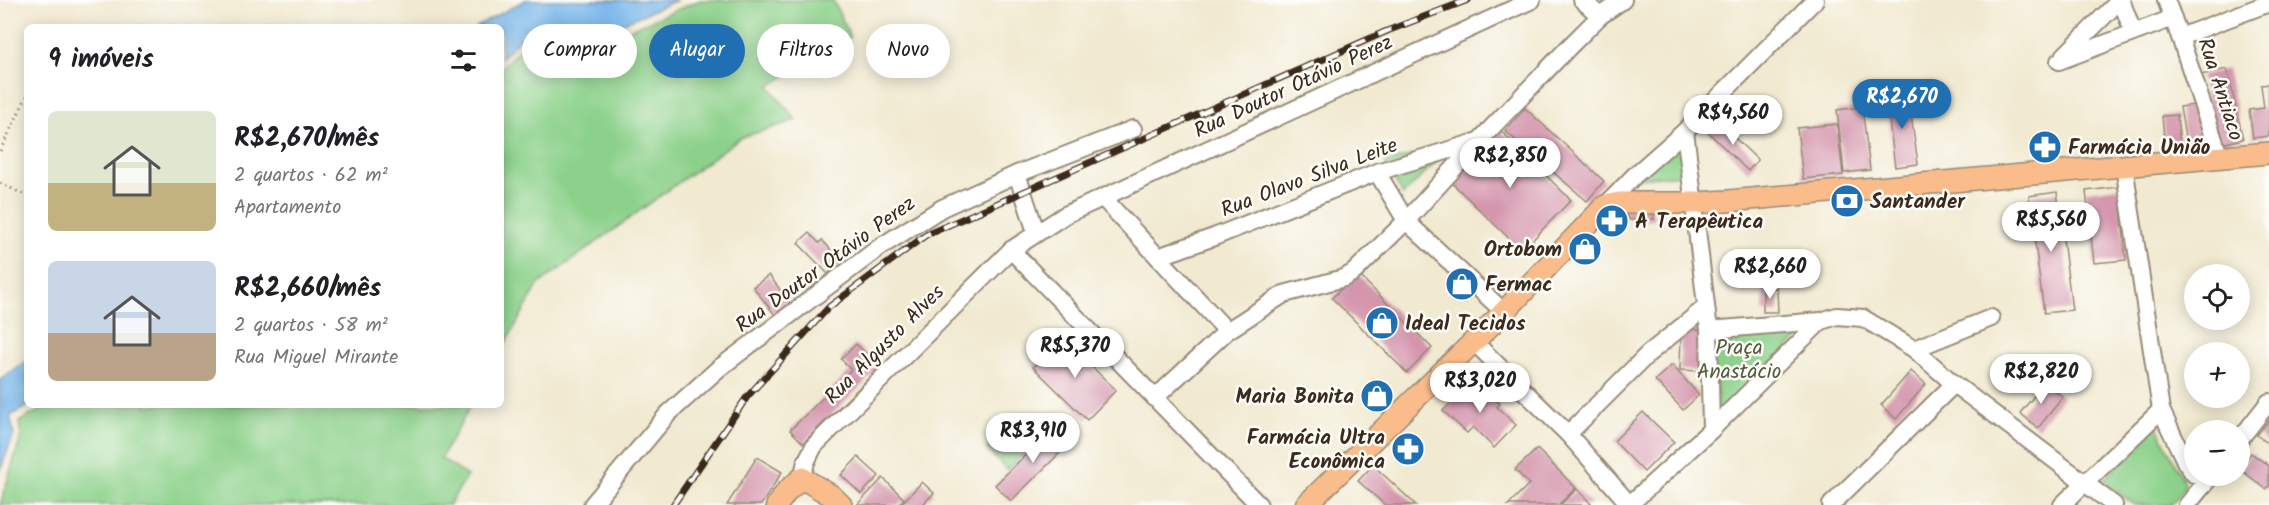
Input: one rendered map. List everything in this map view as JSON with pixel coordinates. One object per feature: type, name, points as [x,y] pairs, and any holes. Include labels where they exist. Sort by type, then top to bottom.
[{"type":"main road","points":[[1306,505],[1504,312],[1605,207],[1619,203],[1693,203],[2269,153]]},
{"type":"main road","points":[[777,505],[787,491],[802,478],[832,496],[841,505]]},
{"type":"street","name":"Rua Doutor Otávio Perez","points":[[1011,250],[1065,215],[1532,0]]},
{"type":"street","points":[[1582,0],[1600,16]]},
{"type":"street","points":[[1156,397],[1227,331],[1284,294],[1344,278],[1354,272],[1406,221],[1478,142],[1600,16],[1623,0]]},
{"type":"street","points":[[1605,207],[1635,175],[1685,131],[1815,0]]},
{"type":"street","points":[[2133,32],[2120,0],[2060,61],[2173,18]]},
{"type":"street","name":"Rua Antiaco","points":[[2166,0],[2181,37],[2220,158]]},
{"type":"street","points":[[2181,37],[2269,3]]},
{"type":"street","name":"Rua Doutor Otávio Perez","points":[[592,505],[668,414],[718,369],[880,247],[942,208],[1017,174],[1133,129]]},
{"type":"street","points":[[1685,131],[1709,330],[1711,430]]},
{"type":"street","name":"Rua Olavo Silva Leite","points":[[1158,257],[1377,172],[1478,142]]},
{"type":"street","points":[[2124,165],[2161,410],[2184,459]]},
{"type":"street","points":[[1377,172],[1406,221],[1504,312]]},
{"type":"street","points":[[1017,174],[1036,232]]},
{"type":"street","points":[[1103,198],[1227,331]]},
{"type":"street","points":[[1011,250],[1259,505]]},
{"type":"street","name":"Rua Algusto Alves","points":[[802,478],[806,462],[814,446],[1011,250]]},
{"type":"street","points":[[1568,434],[1648,354],[1706,307]]},
{"type":"street","points":[[1709,330],[1821,321],[1837,316],[1863,318],[1914,349],[1954,384],[2114,505]]},
{"type":"street","points":[[1914,349],[1991,318]]},
{"type":"street","points":[[1473,341],[1568,434],[1630,505],[1711,430],[1821,321]]},
{"type":"street","points":[[1831,505],[1954,384]]},
{"type":"street","points":[[2250,426],[2269,402]]},
{"type":"street","points":[[2062,505],[2161,410]]},
{"type":"street","points":[[2187,505],[2197,486]]},
{"type":"path","points":[[0,151],[24,102]]},
{"type":"path","points":[[0,183],[24,195]]},
{"type":"green space","points":[[700,0],[833,0],[844,24],[757,24],[757,78],[782,78],[769,86],[796,120],[740,138],[539,284],[504,346],[504,65],[521,48],[522,78],[637,78],[637,26]]},
{"type":"green space","points":[[1680,134],[1684,174],[1637,178]]},
{"type":"green space","points":[[1454,144],[1403,195],[1385,163]]},
{"type":"green space","name":"Praça Anastácio","points":[[1809,328],[1718,413],[1713,336]]},
{"type":"green space","points":[[44,408],[469,408],[441,458],[467,476],[449,505],[0,505],[21,437],[19,422]]},
{"type":"green space","points":[[1024,413],[1044,434],[1007,470],[987,449]]},
{"type":"green space","points":[[2156,425],[2185,486],[2171,505],[2135,505],[2103,481]]},
{"type":"water","points":[[525,0],[677,0],[621,24],[522,24],[522,39],[520,38],[504,55],[504,24],[481,24]]},
{"type":"water","points":[[24,363],[25,408],[10,416],[14,434],[0,471],[0,380]]},
{"type":"building","points":[[2227,69],[2243,139],[2217,145],[2201,75]]},
{"type":"building","points":[[2269,84],[2269,136],[2253,138],[2249,110],[2264,108],[2261,85]]},
{"type":"building","points":[[1908,93],[1918,164],[1895,167],[1886,96]]},
{"type":"building","points":[[2201,104],[2207,141],[2186,143],[2180,107]]},
{"type":"building","points":[[1862,107],[1870,170],[1844,173],[1837,110]]},
{"type":"building","points":[[1525,108],[1604,181],[1587,201],[1505,131]]},
{"type":"building","points":[[2177,115],[2180,145],[2165,147],[2162,116]]},
{"type":"building","points":[[1717,121],[1758,160],[1748,171],[1707,131]]},
{"type":"building","points":[[1837,124],[1843,175],[1803,179],[1797,128]]},
{"type":"building","points":[[1498,128],[1571,200],[1522,251],[1448,179]]},
{"type":"building","points":[[2119,187],[2126,260],[2094,263],[2086,191]]},
{"type":"building","points":[[2057,192],[2072,310],[2044,313],[2029,196]]},
{"type":"building","points":[[1652,204],[1654,219],[1630,220],[1621,210]]},
{"type":"building","points":[[809,233],[819,243],[822,240],[841,261],[828,274],[798,243]]},
{"type":"building","name":"Ideal Tecidos","points":[[1357,273],[1432,348],[1407,373],[1332,298]]},
{"type":"building","points":[[769,275],[790,303],[775,315],[753,287]]},
{"type":"building","points":[[1777,288],[1778,312],[1763,312],[1763,289]]},
{"type":"building","points":[[1681,329],[1703,330],[1701,371],[1680,370]]},
{"type":"building","points":[[1062,338],[1116,390],[1087,420],[1033,367]]},
{"type":"building","points":[[856,344],[880,367],[803,443],[790,430],[851,370],[841,359]]},
{"type":"building","points":[[1672,365],[1699,395],[1683,410],[1655,380]]},
{"type":"building","points":[[1911,371],[1926,384],[1896,419],[1881,405]]},
{"type":"building","points":[[1474,379],[1500,404],[1497,407],[1516,425],[1494,448],[1473,427],[1467,433],[1443,411]]},
{"type":"building","points":[[2045,383],[2063,397],[2038,428],[2020,413]]},
{"type":"building","points":[[1643,412],[1674,442],[1644,472],[1614,441]]},
{"type":"building","points":[[2269,420],[2269,444],[2257,435]]},
{"type":"building","points":[[1055,426],[1071,442],[1011,501],[995,485]]},
{"type":"building","points":[[1537,449],[1576,488],[1558,505],[1508,505],[1529,484],[1515,470]]},
{"type":"building","points":[[2250,454],[2269,466],[2269,486],[2266,489],[2250,477]]},
{"type":"building","points":[[757,457],[782,472],[761,505],[727,505]]},
{"type":"building","points":[[858,457],[879,476],[861,494],[841,475]]},
{"type":"building","points":[[1373,465],[1416,505],[1385,505],[1358,481]]},
{"type":"building","points":[[883,478],[904,499],[898,505],[857,505]]},
{"type":"building","points":[[922,482],[934,493],[924,503],[926,505],[900,505]]},
{"type":"building","points":[[1577,489],[1592,505],[1560,505]]},
{"type":"railway","points":[[673,505],[747,397],[829,307],[926,235],[1387,31],[1468,0]]},
{"type":"place","name":"Farmácia União","points":[[2045,147]]},
{"type":"place","name":"Santander","points":[[1847,201]]},
{"type":"place","name":"A Terapêutica","points":[[1612,221]]},
{"type":"place","name":"Ortobom","points":[[1585,249]]},
{"type":"place","name":"Fermac","points":[[1462,284]]},
{"type":"place","name":"Ideal Tecidos","points":[[1382,323]]},
{"type":"place","name":"Maria Bonita","points":[[1377,396]]},
{"type":"place","name":"Farmácia Ultra Econômica","points":[[1408,449]]}]
